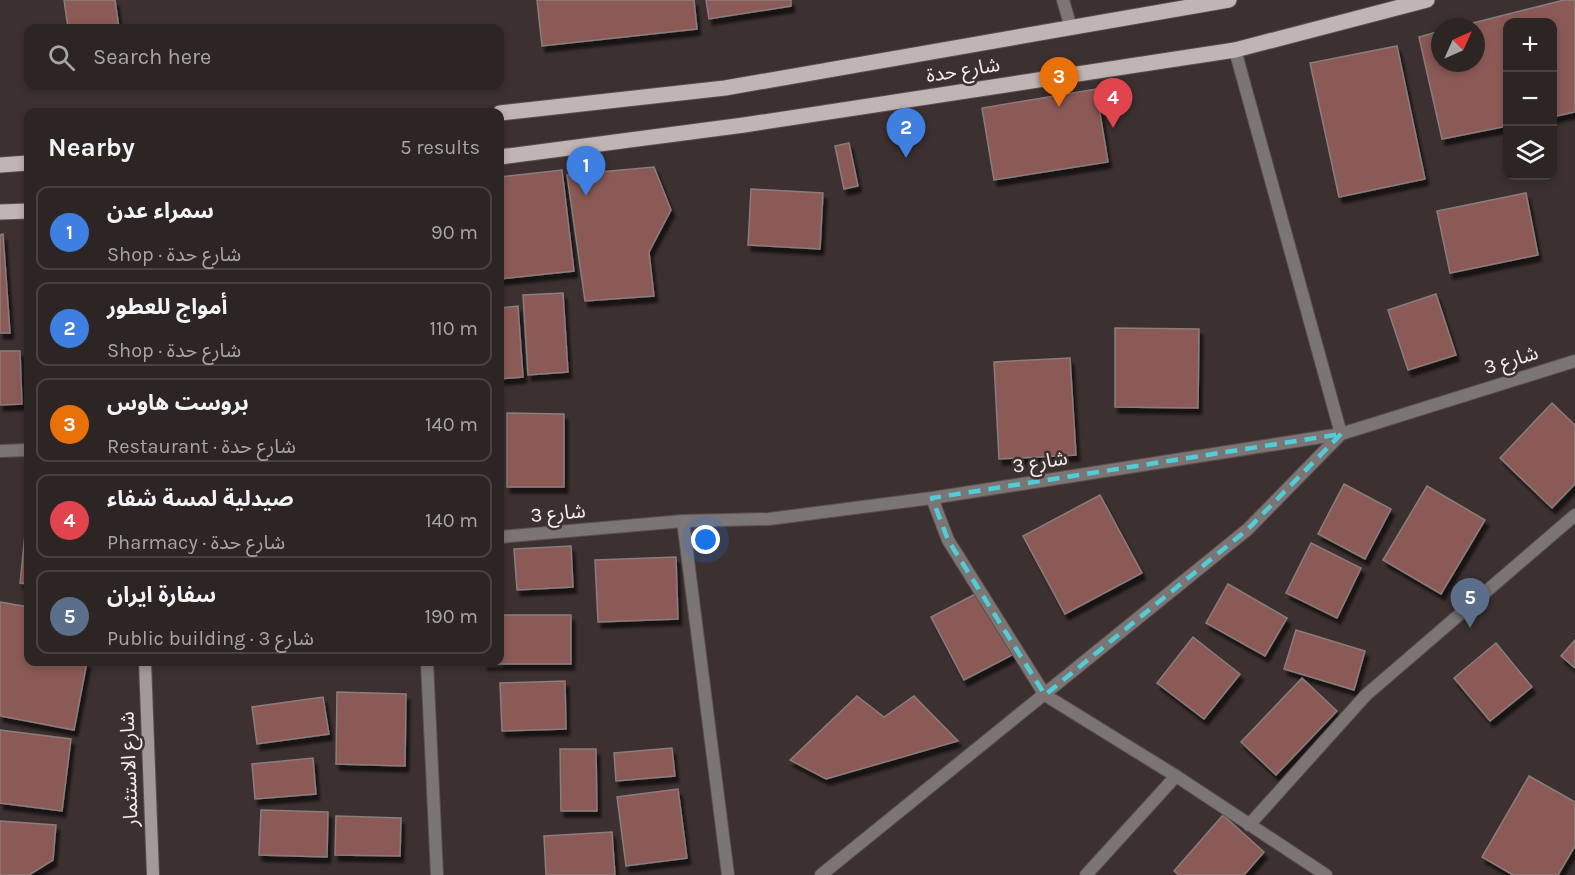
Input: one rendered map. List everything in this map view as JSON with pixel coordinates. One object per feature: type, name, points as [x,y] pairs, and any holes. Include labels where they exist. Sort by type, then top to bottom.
[{"type":"main road","name":"شارع حدة","points":[[504,113],[725,88],[1229,0]]},
{"type":"main road","name":"شارع حدة","points":[[504,156],[744,125],[1235,50],[1427,0]]},
{"type":"main road","points":[[0,165],[24,163]]},
{"type":"main road","points":[[0,212],[24,211]]},
{"type":"street","points":[[1063,0],[1071,28]]},
{"type":"street","points":[[821,875],[1248,529],[1341,434],[1235,50]]},
{"type":"street","name":"شارع 3","points":[[504,537],[683,521],[769,519],[933,498],[1341,434],[1575,361]]},
{"type":"street","points":[[0,451],[24,450]]},
{"type":"street","points":[[933,498],[948,540],[1045,695],[1176,776],[1326,875]]},
{"type":"street","points":[[1249,825],[1366,695],[1575,515]]},
{"type":"street","points":[[683,521],[728,875]]},
{"type":"street","name":"شارع الاستثمار","points":[[145,666],[153,875]]},
{"type":"street","points":[[427,666],[437,875]]},
{"type":"street","points":[[1086,875],[1176,776]]},
{"type":"highlighted area","points":[[1341,434],[1248,529],[1045,695],[948,540],[932,498]]},
{"type":"building","points":[[64,0],[115,0],[118,24],[67,24]]},
{"type":"building","points":[[537,0],[694,0],[697,29],[542,46]]},
{"type":"building","points":[[706,0],[791,0],[791,6],[709,19]]},
{"type":"building","points":[[1564,0],[1575,0],[1575,112],[1557,116],[1557,18],[1503,18],[1503,127],[1442,139],[1419,37],[1431,34],[1431,72],[1485,72],[1485,20]]},
{"type":"building","points":[[1397,46],[1425,179],[1339,197],[1310,63]]},
{"type":"building","points":[[1096,89],[1108,162],[994,180],[982,108]]},
{"type":"building","points":[[849,143],[858,186],[844,189],[835,146]]},
{"type":"building","points":[[654,167],[671,210],[649,252],[654,296],[585,301],[567,175]]},
{"type":"building","points":[[562,170],[574,271],[504,279],[504,177]]},
{"type":"building","points":[[751,189],[823,193],[820,249],[748,245]]},
{"type":"building","points":[[1526,193],[1538,255],[1450,273],[1437,211]]},
{"type":"building","points":[[3,234],[10,333],[0,333],[0,235]]},
{"type":"building","points":[[563,293],[568,372],[528,375],[523,295]]},
{"type":"building","points":[[1436,294],[1456,355],[1408,370],[1388,310]]},
{"type":"building","points":[[518,306],[523,377],[504,379],[504,308]]},
{"type":"building","points":[[1115,328],[1199,329],[1198,408],[1115,407]]},
{"type":"building","points":[[0,351],[20,351],[22,404],[0,405]]},
{"type":"building","points":[[1070,358],[1076,455],[999,459],[994,362]]},
{"type":"building","points":[[1552,403],[1575,425],[1575,484],[1552,508],[1500,458]]},
{"type":"building","points":[[507,413],[564,414],[564,487],[507,487]]},
{"type":"building","points":[[1344,484],[1391,509],[1365,559],[1318,534]]},
{"type":"building","points":[[1427,486],[1485,520],[1441,594],[1383,560]]},
{"type":"building","points":[[1100,495],[1142,573],[1065,614],[1023,536]]},
{"type":"building","points":[[1311,543],[1361,568],[1337,618],[1286,593]]},
{"type":"building","points":[[24,544],[24,584],[20,583]]},
{"type":"building","points":[[571,546],[573,587],[517,590],[514,549]]},
{"type":"building","points":[[676,557],[678,619],[598,622],[595,560]]},
{"type":"building","points":[[1228,584],[1287,618],[1265,656],[1206,623]]},
{"type":"building","points":[[983,590],[1016,653],[964,680],[931,617]]},
{"type":"building","points":[[0,602],[24,606],[24,666],[86,666],[74,730],[0,716]]},
{"type":"building","points":[[504,615],[571,615],[571,664],[504,664]]},
{"type":"building","points":[[1296,630],[1365,651],[1354,690],[1284,669]]},
{"type":"building","points":[[1193,637],[1240,674],[1204,719],[1157,683]]},
{"type":"building","points":[[1575,640],[1575,668],[1561,656]]},
{"type":"building","points":[[1496,643],[1532,687],[1490,721],[1454,678]]},
{"type":"building","points":[[1302,678],[1337,711],[1276,775],[1241,742]]},
{"type":"building","points":[[565,681],[566,729],[502,731],[500,683]]},
{"type":"building","points":[[337,692],[406,694],[405,766],[336,764]]},
{"type":"building","points":[[857,696],[884,717],[914,696],[958,741],[826,779],[790,760]]},
{"type":"building","points":[[323,697],[329,734],[257,744],[252,707]]},
{"type":"building","points":[[0,730],[71,739],[62,811],[0,803]]},
{"type":"building","points":[[672,748],[675,776],[616,781],[614,753]]},
{"type":"building","points":[[560,749],[596,749],[597,811],[561,811]]},
{"type":"building","points":[[313,758],[316,794],[255,799],[252,764]]},
{"type":"building","points":[[1529,776],[1575,802],[1575,846],[1558,875],[1513,875],[1482,857]]},
{"type":"building","points":[[678,789],[687,858],[626,866],[617,797]]},
{"type":"building","points":[[261,810],[328,812],[327,857],[259,855]]},
{"type":"building","points":[[1223,815],[1264,852],[1244,875],[1179,875],[1174,871]]},
{"type":"building","points":[[336,816],[401,818],[400,856],[335,855]]},
{"type":"building","points":[[0,821],[56,825],[53,860],[29,875],[0,875]]},
{"type":"building","points":[[612,832],[615,875],[546,875],[544,836]]},
{"type":"place","name":"بروست هاوس","points":[[1059,107]]},
{"type":"place","name":"صيدلية لمسة شفاء","points":[[1113,128]]},
{"type":"place","name":"أمواج للعطور","points":[[906,158]]},
{"type":"place","name":"سمراء عدن","points":[[586,196]]},
{"type":"place","name":"سفارة ايران","points":[[1470,628]]}]
